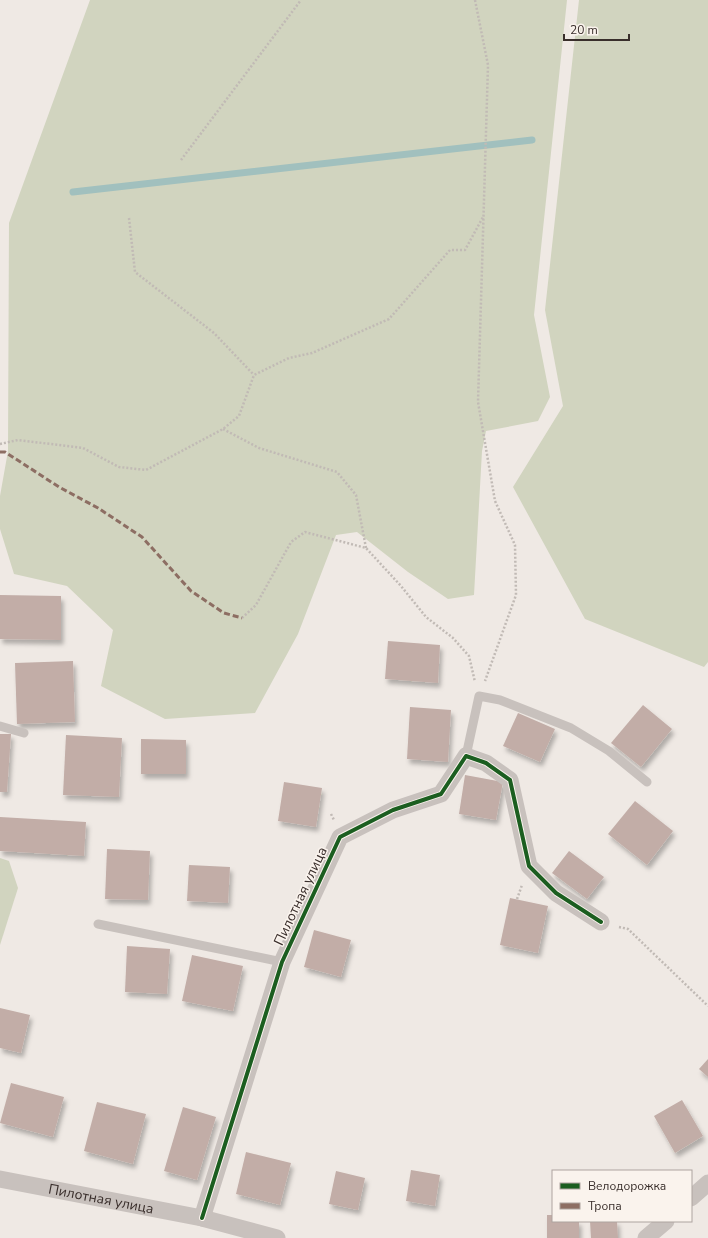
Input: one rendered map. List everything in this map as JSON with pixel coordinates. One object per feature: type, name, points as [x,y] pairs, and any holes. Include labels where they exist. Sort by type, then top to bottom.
[{"type":"street","points":[[466,756],[486,763],[510,780],[529,866],[556,893],[601,922]]},
{"type":"street","name":"Пилотная улица","points":[[202,1218],[282,962],[340,837],[393,810],[441,794],[466,756]]},
{"type":"street","name":"Пилотная улица","points":[[0,1179],[202,1218],[277,1238]]},
{"type":"street","points":[[692,1197],[708,1183]]},
{"type":"street","points":[[646,1238],[665,1222]]},
{"type":"lane","points":[[466,756],[479,696],[500,700],[571,728],[609,751],[647,782]]},
{"type":"lane","points":[[0,726],[24,733]]},
{"type":"lane","points":[[98,924],[282,962]]},
{"type":"path","points":[[181,160],[301,0]]},
{"type":"path","points":[[476,0],[488,65],[478,402],[495,501],[515,545],[516,595],[479,696]]},
{"type":"path","points":[[0,444],[18,440],[83,448],[119,467],[146,470],[223,429],[239,416],[254,375],[289,358],[312,353],[389,319],[450,250],[465,250],[483,217]]},
{"type":"path","points":[[129,218],[135,272],[214,333],[254,375]]},
{"type":"path","points":[[223,429],[259,448],[337,472],[356,495],[366,548],[401,586],[426,617],[453,638],[469,656],[479,696]]},
{"type":"path","points":[[242,618],[256,604],[291,542],[305,532],[366,548]]},
{"type":"path","points":[[601,922],[628,930],[708,1006]]},
{"type":"green space","points":[[90,0],[567,0],[534,315],[550,397],[538,421],[486,431],[482,451],[474,595],[448,599],[408,572],[357,532],[336,535],[298,634],[255,713],[165,719],[101,686],[113,630],[67,586],[14,574],[0,529],[0,496],[8,451],[9,223]]},
{"type":"green space","points":[[579,0],[708,0],[708,662],[704,667],[585,619],[513,487],[563,406],[545,310]]},
{"type":"green space","points":[[0,858],[9,861],[18,888],[0,945]]},
{"type":"building","points":[[0,595],[61,596],[61,640],[0,639]]},
{"type":"building","points":[[388,641],[440,645],[438,683],[385,679]]},
{"type":"building","points":[[73,661],[75,722],[17,724],[15,663]]},
{"type":"building","points":[[643,705],[672,729],[641,767],[611,743]]},
{"type":"building","points":[[410,707],[451,710],[448,762],[407,759]]},
{"type":"building","points":[[518,713],[555,729],[540,762],[503,746]]},
{"type":"building","points":[[0,734],[11,734],[7,792],[0,792]]},
{"type":"building","points":[[66,735],[122,738],[119,797],[63,795]]},
{"type":"building","points":[[141,739],[186,740],[186,774],[141,774]]},
{"type":"building","points":[[465,775],[503,782],[496,820],[459,814]]},
{"type":"building","points":[[284,782],[322,788],[316,827],[278,821]]},
{"type":"building","points":[[635,801],[673,831],[647,865],[608,834]]},
{"type":"building","points":[[0,817],[86,822],[84,856],[0,851]]},
{"type":"building","points":[[107,849],[150,851],[148,900],[105,899]]},
{"type":"building","points":[[569,851],[604,877],[587,899],[552,873]]},
{"type":"building","points":[[189,865],[230,867],[228,903],[187,901]]},
{"type":"building","points":[[510,898],[548,906],[538,953],[500,945]]},
{"type":"building","points":[[314,930],[351,940],[341,977],[304,967]]},
{"type":"building","points":[[127,946],[170,949],[167,994],[125,992]]},
{"type":"building","points":[[192,955],[243,966],[233,1011],[182,1001]]},
{"type":"building","points":[[0,1008],[30,1015],[21,1053],[0,1048]]},
{"type":"building","points":[[708,1059],[708,1077],[699,1069]]},
{"type":"building","points":[[11,1083],[64,1097],[53,1137],[0,1123]]},
{"type":"building","points":[[682,1100],[703,1136],[675,1153],[654,1116]]},
{"type":"building","points":[[97,1102],[146,1114],[133,1164],[84,1151]]},
{"type":"building","points":[[183,1107],[216,1117],[197,1180],[164,1171]]},
{"type":"building","points":[[246,1152],[291,1163],[280,1205],[236,1194]]},
{"type":"building","points":[[411,1170],[440,1175],[435,1206],[406,1201]]},
{"type":"building","points":[[336,1171],[365,1178],[358,1210],[329,1204]]},
{"type":"building","points":[[547,1215],[552,1215],[552,1222],[579,1222],[579,1238],[547,1238]]},
{"type":"building","points":[[590,1222],[617,1222],[618,1238],[591,1238]]},
{"type":"waterway","points":[[73,192],[532,140]]},
{"type":"marked path","points":[[0,452],[5,452],[59,487],[98,508],[142,537],[191,591],[224,613],[242,618]]},
{"type":"cycle path","points":[[202,1218],[282,962],[340,837],[393,810],[441,794],[466,756],[486,763],[510,780],[529,866],[556,893],[601,922]]}]
